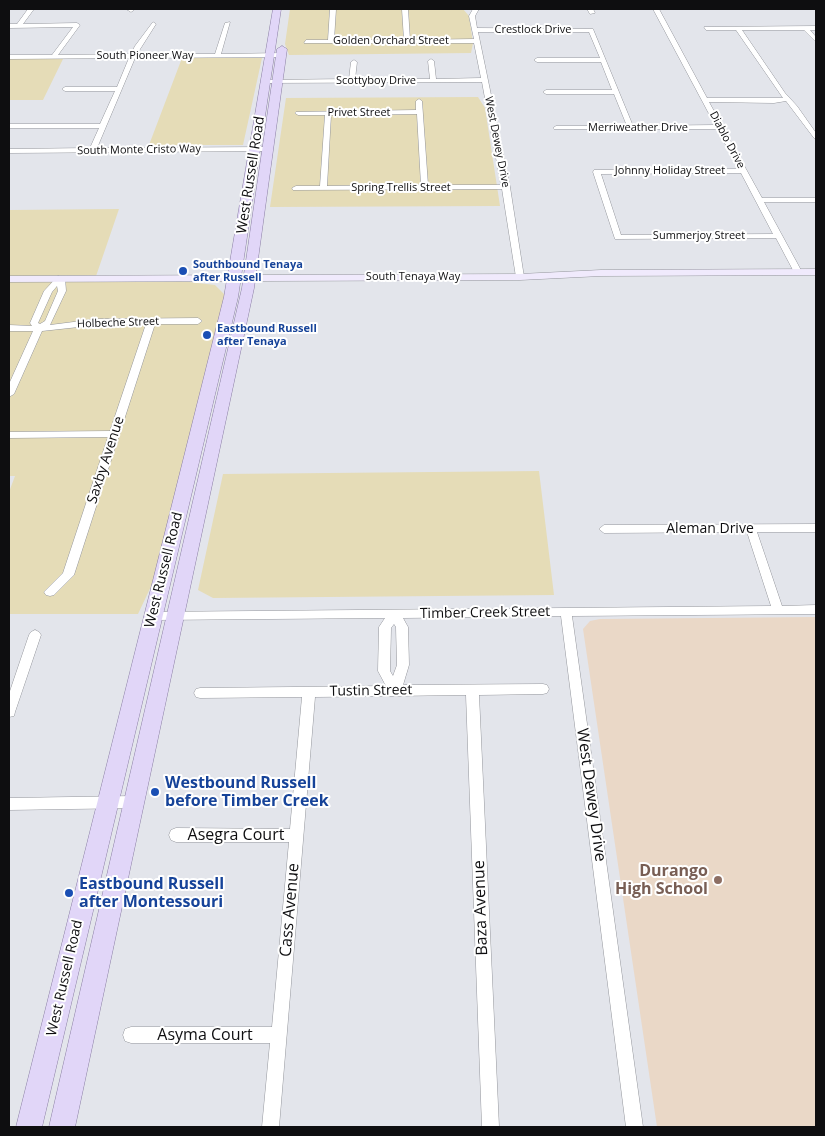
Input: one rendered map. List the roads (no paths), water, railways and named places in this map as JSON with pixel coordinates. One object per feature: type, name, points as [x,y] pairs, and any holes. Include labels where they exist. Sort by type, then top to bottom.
[{"type":"main road","name":"West Russell Road","points":[[29,1127],[154,615],[242,278],[254,149],[277,9]]},
{"type":"main road","name":"West Russell Road","points":[[62,1127],[177,615],[268,149],[284,36]]},
{"type":"street","points":[[20,26],[32,9]]},
{"type":"street","points":[[331,42],[333,9]]},
{"type":"street","points":[[405,9],[407,41]]},
{"type":"street","name":"West Dewey Drive","points":[[476,9],[472,16],[474,30],[486,80],[506,187],[520,277]]},
{"type":"street","name":"Diablo Drive","points":[[656,9],[798,272]]},
{"type":"street","points":[[218,56],[228,23]]},
{"type":"street","points":[[92,150],[133,56],[153,24]]},
{"type":"street","points":[[9,26],[77,26],[54,56]]},
{"type":"street","points":[[706,28],[816,28]]},
{"type":"street","points":[[738,28],[787,99],[813,126],[816,137]]},
{"type":"street","points":[[806,28],[816,40]]},
{"type":"street","name":"Crestlock Drive","points":[[474,30],[591,30],[603,60]]},
{"type":"street","name":"Golden Orchard Street","points":[[306,42],[477,41]]},
{"type":"street","name":"South Pioneer Way","points":[[9,56],[282,55]]},
{"type":"street","points":[[537,60],[603,60],[631,128]]},
{"type":"street","points":[[431,61],[432,80]]},
{"type":"street","points":[[352,81],[354,62]]},
{"type":"street","name":"Scottyboy Drive","points":[[265,82],[486,80]]},
{"type":"street","points":[[65,89],[118,89]]},
{"type":"street","points":[[546,92],[616,92]]},
{"type":"street","points":[[705,100],[774,101],[787,99]]},
{"type":"street","points":[[419,101],[425,188]]},
{"type":"street","points":[[324,188],[328,112]]},
{"type":"street","name":"Privet Street","points":[[298,113],[420,112]]},
{"type":"street","points":[[9,126],[102,126]]},
{"type":"street","name":"Merriweather Drive","points":[[556,128],[720,127]]},
{"type":"street","name":"South Monte Cristo Way","points":[[9,151],[268,149]]},
{"type":"street","name":"Johnny Holiday Street","points":[[618,237],[597,172],[744,171]]},
{"type":"street","name":"Spring Trellis Street","points":[[296,188],[506,187]]},
{"type":"street","points":[[760,200],[816,200]]},
{"type":"street","name":"Summerjoy Street","points":[[618,237],[779,236]]},
{"type":"street","name":"South Tenaya Way","points":[[9,279],[520,277],[600,273],[816,272]]},
{"type":"street","points":[[39,329],[34,323],[48,290],[61,278]]},
{"type":"street","points":[[9,394],[39,329],[49,322],[62,291],[61,278]]},
{"type":"street","name":"Holbeche Street","points":[[9,328],[39,329],[97,322],[198,321]]},
{"type":"street","name":"Saxby Avenue","points":[[50,592],[68,575],[151,322]]},
{"type":"street","points":[[9,435],[114,434]]},
{"type":"street","name":"Aleman Drive","points":[[604,529],[816,528]]},
{"type":"street","points":[[751,529],[778,610]]},
{"type":"street","name":"Timber Creek Street","points":[[154,615],[816,610]]},
{"type":"street","name":"West Dewey Drive","points":[[566,612],[635,1127]]},
{"type":"street","points":[[395,614],[402,627],[403,671],[395,690],[384,671],[385,626],[395,614]]},
{"type":"street","points":[[9,712],[34,634]]},
{"type":"street","name":"Baza Avenue","points":[[472,689],[491,1127]]},
{"type":"street","name":"Tustin Street","points":[[200,693],[542,689]]},
{"type":"street","name":"Cass Avenue","points":[[272,1127],[309,692]]},
{"type":"street","points":[[9,804],[134,802]]},
{"type":"street","name":"Asegra Court","points":[[176,835],[296,836]]},
{"type":"street","name":"Asyma Court","points":[[131,1035],[280,1035]]},
{"type":"place","name":"Southbound Tenaya after Russell","points":[[183,271]]},
{"type":"place","name":"Eastbound Russell after Tenaya","points":[[207,335]]},
{"type":"place","name":"Westbound Russell before Timber Creek","points":[[155,792]]},
{"type":"place","name":"Durango High School","points":[[718,880]]},
{"type":"place","name":"Eastbound Russell after Montessouri","points":[[69,893]]}]
